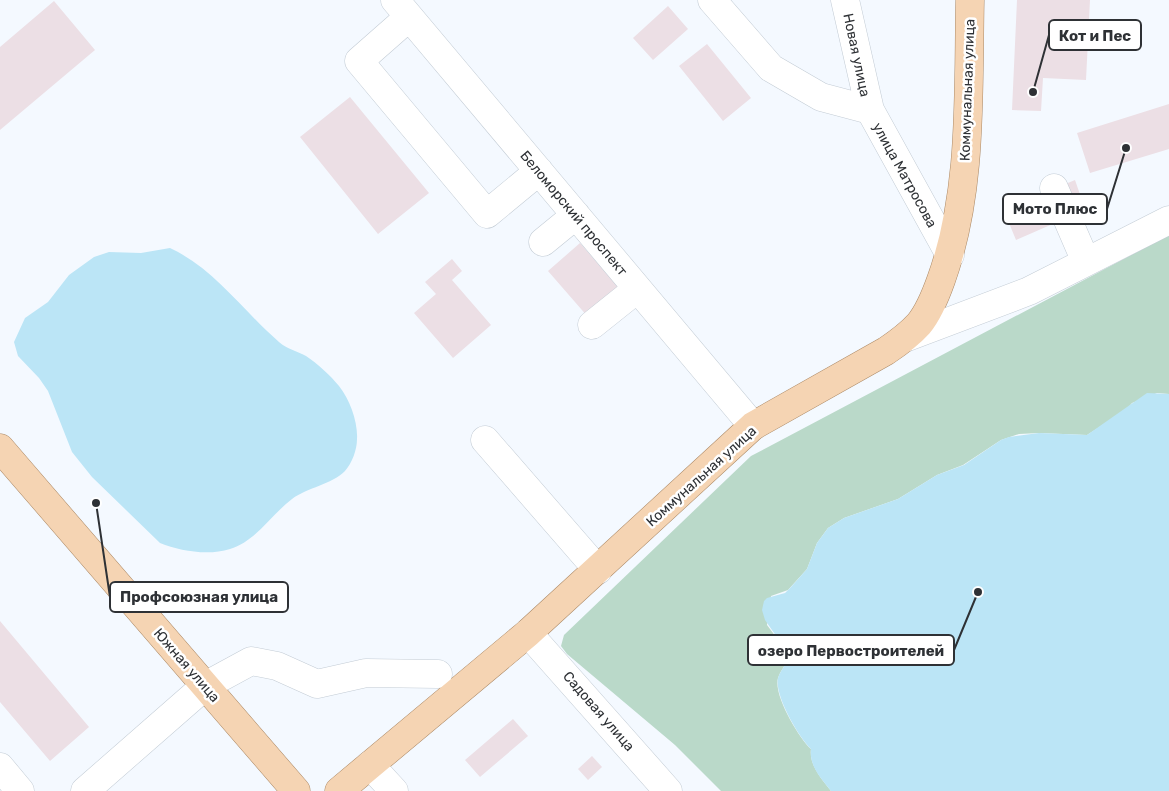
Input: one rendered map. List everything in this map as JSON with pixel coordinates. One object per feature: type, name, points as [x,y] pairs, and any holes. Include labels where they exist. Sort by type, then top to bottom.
[{"type":"main road","name":"Коммунальная улица","points":[[339,791],[528,633],[753,426],[905,338],[920,323],[936,292],[950,255],[967,142],[970,0]]},
{"type":"main road","name":"Южная улица","points":[[0,448],[296,791]]},
{"type":"street","name":"улица Матросова","points":[[712,0],[771,68],[820,98],[870,110],[950,255]]},
{"type":"street","name":"Новая улица","points":[[845,0],[870,110]]},
{"type":"street","name":"Беломорский проспект","points":[[402,8],[753,426]]},
{"type":"street","points":[[402,8],[359,61],[365,69],[488,214],[539,171]]},
{"type":"street","points":[[1054,188],[1086,262]]},
{"type":"street","points":[[542,242],[576,215]]},
{"type":"street","points":[[905,338],[1029,291],[1169,220]]},
{"type":"street","points":[[592,325],[637,289]]},
{"type":"street","points":[[485,440],[598,570]]},
{"type":"street","name":"Садовая улица","points":[[528,633],[668,791]]},
{"type":"street","points":[[85,791],[205,686],[252,661],[277,666],[317,684],[366,673],[438,674]]},
{"type":"street","points":[[370,765],[394,791]]},
{"type":"street","points":[[0,767],[20,791]]},
{"type":"green space","points":[[1169,235],[1169,394],[1157,393],[1132,403],[1126,410],[1087,435],[1019,434],[1001,440],[963,465],[937,475],[898,499],[844,518],[828,528],[817,543],[807,569],[788,590],[771,596],[767,625],[788,653],[786,663],[778,678],[779,695],[788,716],[800,736],[811,749],[816,771],[831,791],[721,791],[675,745],[567,654],[561,646],[564,635],[751,456]]},
{"type":"water","points":[[170,248],[201,267],[215,279],[279,342],[306,356],[328,374],[347,398],[356,426],[357,443],[355,452],[345,471],[333,480],[292,499],[248,540],[230,549],[221,551],[194,552],[160,543],[92,477],[72,452],[48,391],[39,378],[18,356],[14,342],[25,318],[48,302],[69,275],[94,257],[109,252],[141,253]]},
{"type":"water","points":[[1147,393],[1169,394],[1169,791],[831,791],[816,771],[812,761],[811,749],[788,716],[780,695],[778,678],[786,663],[788,653],[765,620],[762,610],[764,601],[767,598],[785,593],[791,587],[807,569],[817,543],[828,528],[844,518],[898,499],[937,475],[964,465],[1001,440],[1009,437],[1039,433],[1087,435]]},
{"type":"building","points":[[1017,0],[1090,0],[1086,80],[1043,78],[1041,111],[1012,110]]},
{"type":"building","points":[[54,1],[95,50],[0,130],[0,47]]},
{"type":"building","points":[[668,6],[688,29],[653,60],[633,38]]},
{"type":"building","points":[[707,44],[751,98],[723,121],[679,66]]},
{"type":"building","points":[[350,97],[429,193],[378,234],[300,137]]},
{"type":"building","points":[[1169,104],[1169,149],[1090,173],[1077,133]]},
{"type":"building","points":[[1075,180],[1085,209],[1066,216],[1056,188]]},
{"type":"building","points":[[1020,198],[1026,212],[1047,203],[1055,223],[1016,240],[1002,206]]},
{"type":"building","points":[[580,243],[620,289],[588,317],[548,271]]},
{"type":"building","points":[[452,259],[462,271],[452,280],[491,325],[453,358],[414,313],[436,294],[425,282]]},
{"type":"building","points":[[0,621],[89,727],[50,761],[0,702]]},
{"type":"building","points":[[513,719],[528,736],[480,777],[465,760]]},
{"type":"building","points":[[592,756],[602,767],[588,780],[578,769]]},
{"type":"place","name":"Кот и Пес","points":[[1033,92]]},
{"type":"place","name":"Мото Плюс","points":[[1126,148]]},
{"type":"place","name":"Профсоюзная улица","points":[[96,503]]},
{"type":"place","name":"озеро Первостроителей","points":[[978,592]]}]
